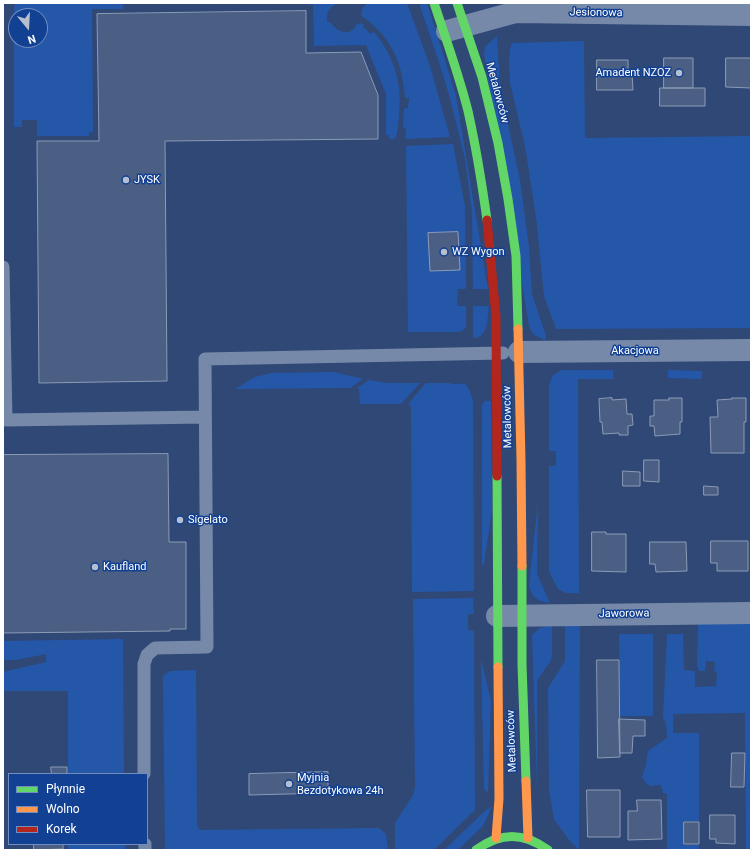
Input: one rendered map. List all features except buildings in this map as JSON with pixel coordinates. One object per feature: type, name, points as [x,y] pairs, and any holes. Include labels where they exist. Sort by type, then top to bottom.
[{"type":"street","name":"Metalowców","points":[[434,3],[459,80],[470,125],[489,234],[496,316],[499,799],[496,838]]},
{"type":"street","name":"Metalowców","points":[[457,3],[482,77],[498,143],[516,256],[521,474],[521,615],[528,838]]},
{"type":"street","name":"Jesionowa","points":[[444,32],[516,8],[704,9],[751,15]]},
{"type":"street","name":"Akacjowa","points":[[519,352],[751,350]]},
{"type":"street","name":"Jaworowa","points":[[497,616],[751,613]]},
{"type":"street","points":[[476,850],[481,845],[496,838],[512,836],[528,838],[542,845],[548,850]]},
{"type":"lane","points":[[3,267],[4,420],[205,417]]},
{"type":"lane","points":[[144,773],[144,664],[147,655],[155,648],[207,647],[205,359],[519,352]]},
{"type":"shaded area","points":[[15,3],[123,3],[123,9],[92,9],[93,132],[89,132],[89,136],[37,136],[37,120],[22,120],[22,127],[14,127],[14,48],[48,48],[48,8],[14,8]]},
{"type":"shaded area","points":[[309,3],[337,3],[329,11],[327,22],[330,22],[340,31],[344,32],[351,31],[357,24],[361,23],[364,25],[363,27],[371,34],[374,32],[382,42],[388,52],[396,72],[398,83],[400,105],[398,128],[395,139],[389,139],[389,135],[386,135],[386,94],[366,45],[314,46],[313,5],[309,5]]},
{"type":"shaded area","points":[[367,3],[407,3],[430,66],[450,137],[405,139],[406,128],[403,127],[404,109],[408,108],[409,98],[405,98],[400,68],[387,40],[381,32],[361,15],[362,9]]},
{"type":"shaded area","points":[[421,3],[427,3],[456,96],[488,289],[473,289],[472,212],[465,159],[451,102],[420,6]]},
{"type":"shaded area","points":[[497,36],[500,87],[520,180],[529,247],[532,294],[546,336],[545,340],[534,335],[529,326],[484,55],[485,47]]},
{"type":"shaded area","points":[[584,41],[585,138],[751,136],[751,328],[556,329],[544,296],[536,217],[525,146],[510,83],[510,48],[512,43]]},
{"type":"shaded area","points":[[453,144],[465,206],[466,288],[458,289],[457,306],[466,306],[466,327],[462,331],[458,332],[408,332],[406,146]]},
{"type":"shaded area","points":[[473,306],[489,306],[485,331],[482,335],[473,338]]},
{"type":"shaded area","points":[[562,370],[613,370],[614,379],[578,379],[579,593],[566,593],[558,589],[549,571],[549,466],[556,466],[556,451],[549,451],[549,385],[553,375]]},
{"type":"shaded area","points":[[668,370],[702,371],[702,379],[668,378]]},
{"type":"shaded area","points":[[334,372],[363,379],[350,388],[235,389],[255,377],[272,373]]},
{"type":"shaded area","points":[[369,380],[387,383],[420,383],[401,404],[360,404],[359,389],[357,388]]},
{"type":"shaded area","points":[[426,383],[464,384],[469,389],[473,400],[474,591],[412,592],[411,406],[408,404]]},
{"type":"shaded area","points":[[485,401],[491,401],[492,510],[484,564],[482,565],[482,404]]},
{"type":"shaded area","points":[[538,502],[537,574],[550,603],[538,600],[532,593],[529,585]]},
{"type":"shaded area","points":[[473,598],[474,614],[468,614],[468,630],[474,631],[475,810],[433,850],[395,850],[395,823],[413,795],[415,787],[413,599]]},
{"type":"shaded area","points":[[751,623],[751,850],[746,850],[745,713],[673,714],[673,733],[699,733],[699,821],[683,821],[683,845],[699,845],[699,850],[667,850],[667,794],[663,793],[661,785],[650,786],[642,777],[648,751],[667,738],[666,724],[663,717],[667,634],[683,634],[684,670],[695,671],[695,687],[716,686],[717,672],[714,671],[715,662],[706,661],[705,671],[699,671],[697,665],[698,624]]},
{"type":"shaded area","points":[[552,625],[551,660],[537,681],[537,788],[532,635],[540,628]]},
{"type":"shaded area","points":[[565,626],[580,626],[579,850],[569,840],[554,819],[549,790],[548,688],[565,661]]},
{"type":"shaded area","points":[[619,634],[653,634],[653,716],[620,716]]},
{"type":"shaded area","points":[[123,639],[124,773],[68,773],[68,691],[3,691],[3,672],[46,662],[46,654],[16,660],[3,660],[3,641]]},
{"type":"shaded area","points":[[481,659],[491,701],[488,793],[484,789]]},
{"type":"shaded area","points":[[196,670],[197,826],[200,830],[379,828],[386,834],[388,850],[165,850],[163,676],[170,671]]},
{"type":"shaded area","points":[[492,806],[483,826],[458,850],[444,850],[485,811]]},
{"type":"shaded area","points":[[68,845],[125,845],[125,850],[68,850]]},
{"type":"traffic: fast","points":[[434,3],[468,111],[479,166],[487,220]]},
{"type":"traffic: fast","points":[[457,3],[482,77],[498,143],[516,256],[518,329]]},
{"type":"traffic: fast","points":[[497,476],[498,667]]},
{"type":"traffic: fast","points":[[522,566],[522,664],[526,781]]},
{"type":"traffic: fast","points":[[476,850],[494,840],[512,836],[530,840],[548,850]]},
{"type":"traffic: slow","points":[[518,329],[522,566]]},
{"type":"traffic: slow","points":[[496,838],[499,799],[498,667]]},
{"type":"traffic: slow","points":[[526,781],[528,838]]},
{"type":"traffic: jam","points":[[487,220],[496,316],[497,476]]},
{"type":"place","name":"Amadent NZOZ","points":[[679,73]]},
{"type":"place","name":"JYSK","points":[[126,180]]},
{"type":"place","name":"WZ Wygon","points":[[444,252]]},
{"type":"place","name":"Sígelato","points":[[180,520]]},
{"type":"place","name":"Kaufland","points":[[95,567]]},
{"type":"place","name":"Myjnia Bezdotykowa 24h","points":[[289,784]]}]
